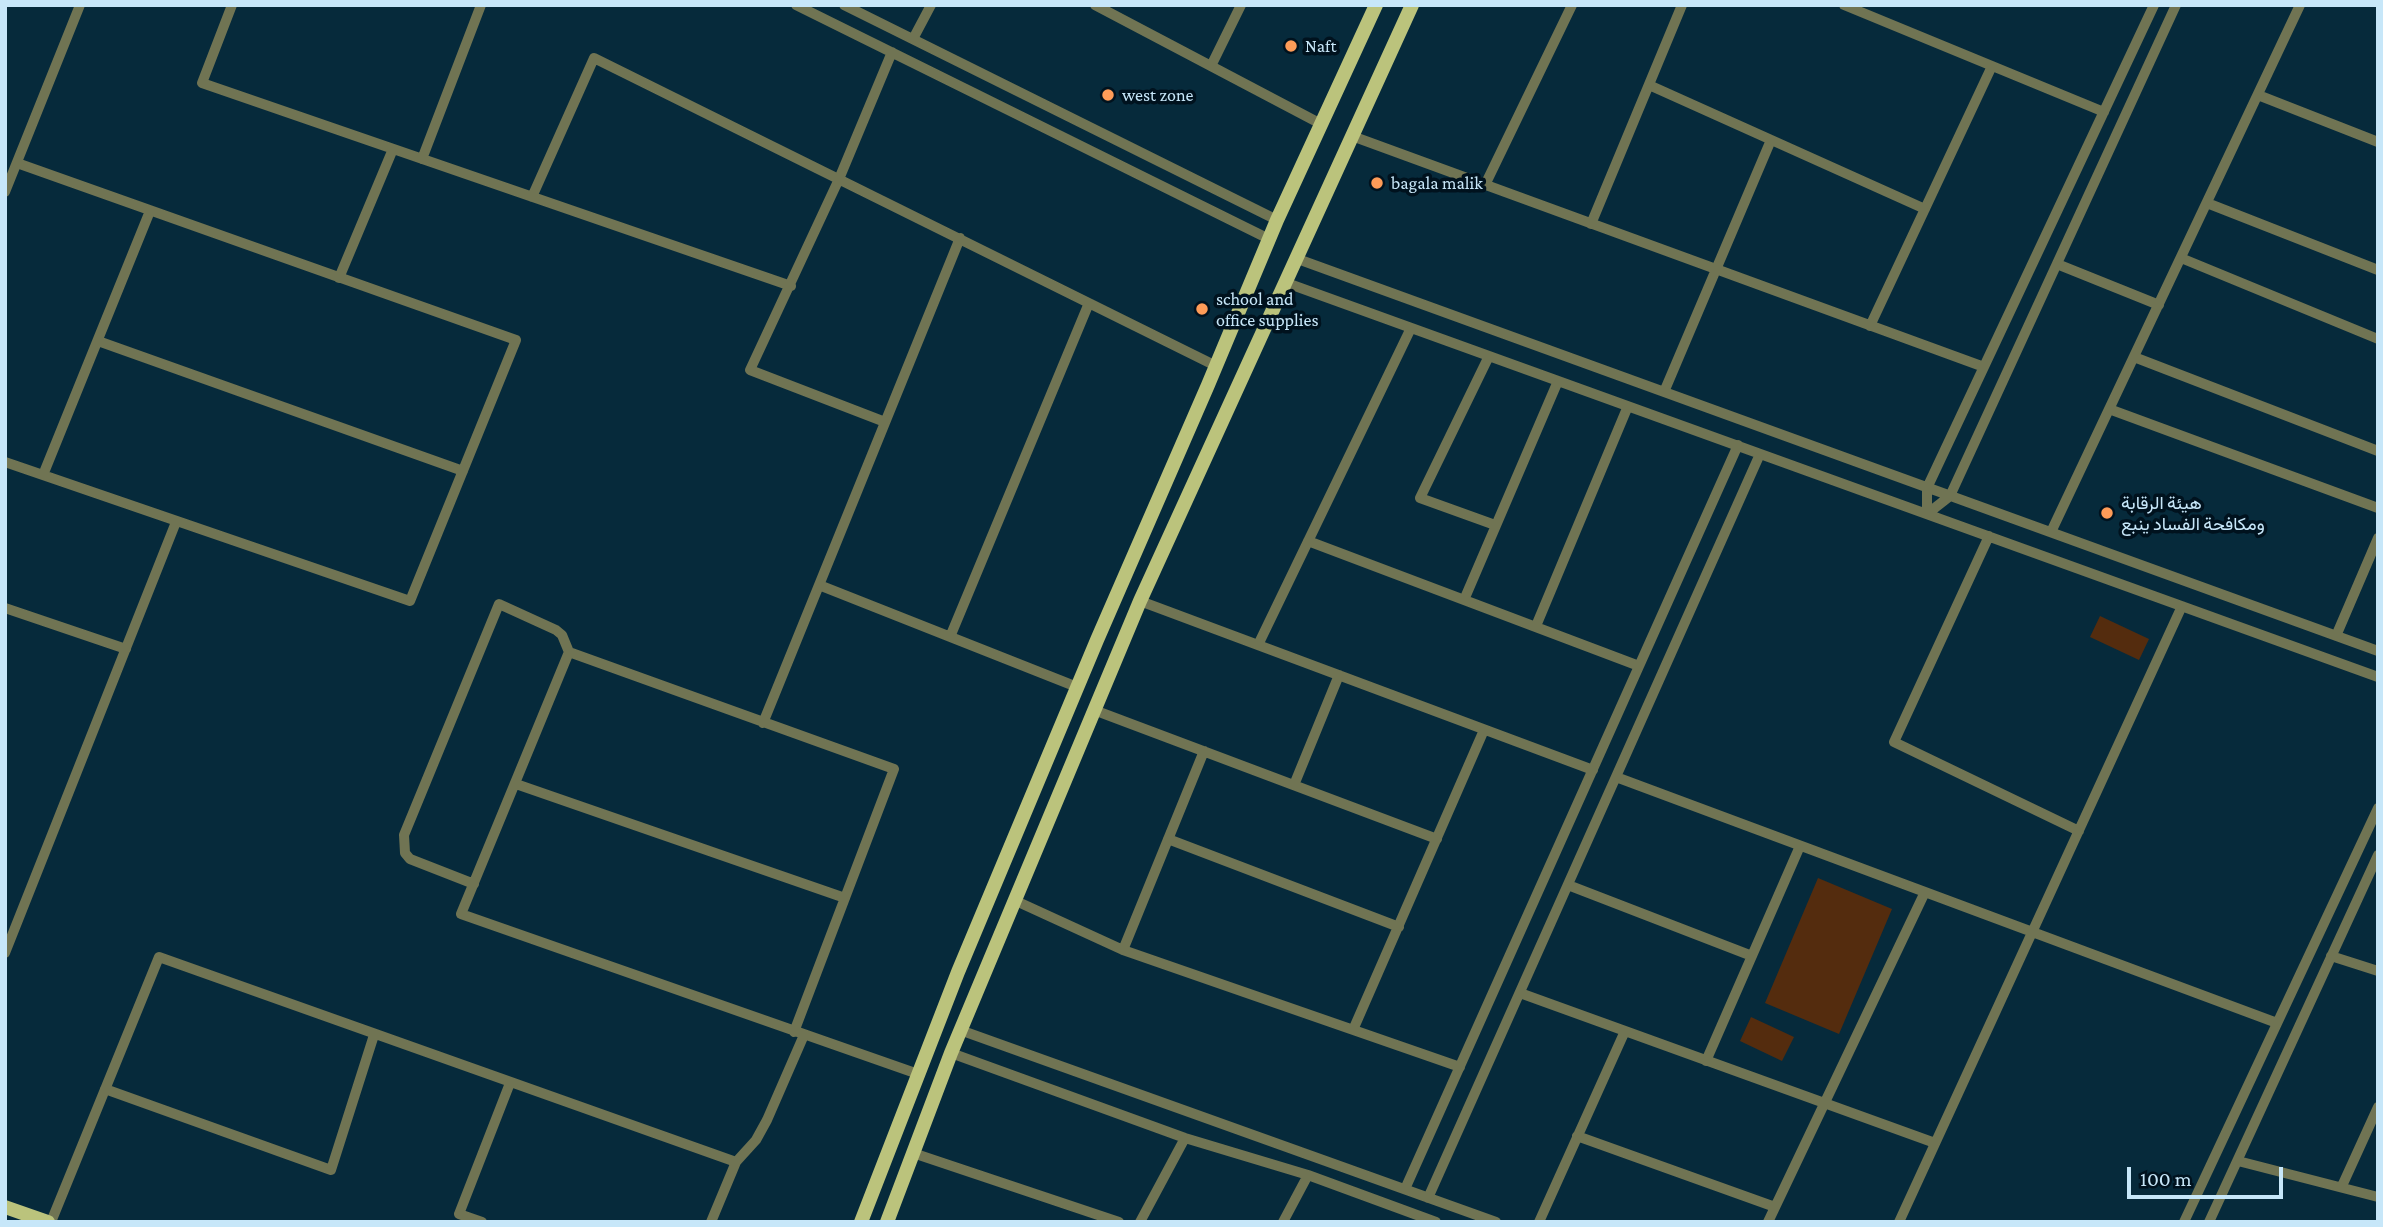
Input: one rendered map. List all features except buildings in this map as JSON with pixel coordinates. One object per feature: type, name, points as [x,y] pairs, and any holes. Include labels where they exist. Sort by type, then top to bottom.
[{"type":"main road","points":[[861,1222],[918,1074],[1077,687],[1277,220],[1377,5]]},
{"type":"main road","points":[[887,1222],[960,1030],[1140,601],[1412,5]]},
{"type":"main road","points":[[5,1207],[49,1222]]},
{"type":"street","points":[[5,192],[80,5]]},
{"type":"street","points":[[232,5],[202,83],[791,286]]},
{"type":"street","points":[[422,159],[481,5]]},
{"type":"street","points":[[796,5],[1269,239]]},
{"type":"street","points":[[845,5],[1277,220]]},
{"type":"street","points":[[913,39],[931,5]]},
{"type":"street","points":[[1095,5],[1321,124]]},
{"type":"street","points":[[1211,66],[1241,5]]},
{"type":"street","points":[[1485,185],[1572,5]]},
{"type":"street","points":[[1591,224],[1682,5]]},
{"type":"street","points":[[1844,5],[2104,112]]},
{"type":"street","points":[[1927,514],[1927,488],[2154,5]]},
{"type":"street","points":[[1927,514],[1950,496],[2176,5]]},
{"type":"street","points":[[2051,532],[2300,5]]},
{"type":"street","points":[[885,422],[750,370],[839,179],[891,52]]},
{"type":"street","points":[[532,197],[594,58],[1216,366]]},
{"type":"street","points":[[1870,326],[1992,66]]},
{"type":"street","points":[[1649,85],[1925,209]]},
{"type":"street","points":[[2258,95],[2378,142]]},
{"type":"street","points":[[1352,136],[1984,367]]},
{"type":"street","points":[[1664,392],[1771,140]]},
{"type":"street","points":[[339,278],[393,149]]},
{"type":"street","points":[[5,461],[410,601],[516,340],[17,163]]},
{"type":"street","points":[[2207,203],[2378,270]]},
{"type":"street","points":[[43,475],[150,211]]},
{"type":"street","points":[[763,723],[960,238]]},
{"type":"street","points":[[1295,258],[2378,651]]},
{"type":"street","points":[[2181,258],[2378,339]]},
{"type":"street","points":[[2057,264],[2159,305]]},
{"type":"street","points":[[1284,282],[2378,677]]},
{"type":"street","points":[[950,637],[1089,303]]},
{"type":"street","points":[[1258,645],[1411,328]]},
{"type":"street","points":[[98,341],[463,471]]},
{"type":"street","points":[[1489,356],[1420,498],[1495,525]]},
{"type":"street","points":[[2134,358],[2378,451]]},
{"type":"street","points":[[1465,600],[1558,381]]},
{"type":"street","points":[[1536,626],[1628,406]]},
{"type":"street","points":[[2109,410],[2378,508]]},
{"type":"street","points":[[1405,1189],[1738,445]]},
{"type":"street","points":[[1429,1198],[1760,454]]},
{"type":"street","points":[[5,953],[176,522]]},
{"type":"street","points":[[1989,536],[1894,742],[2079,831]]},
{"type":"street","points":[[2336,636],[2378,538]]},
{"type":"street","points":[[1308,541],[1639,666]]},
{"type":"street","points":[[819,585],[1077,687]]},
{"type":"street","points":[[1140,601],[1593,770]]},
{"type":"street","points":[[474,884],[410,859],[405,853],[404,835],[499,604],[556,630],[562,635],[569,652],[516,785],[474,884],[461,914],[918,1074]]},
{"type":"street","points":[[1899,1222],[2182,606]]},
{"type":"street","points":[[5,608],[126,649]]},
{"type":"street","points":[[569,652],[894,769],[845,898],[767,1120],[756,1140],[736,1162],[711,1222]]},
{"type":"street","points":[[1294,785],[1339,675]]},
{"type":"street","points":[[1094,710],[1437,839]]},
{"type":"street","points":[[1353,1030],[1484,730]]},
{"type":"street","points":[[1123,950],[1204,751]]},
{"type":"street","points":[[1616,778],[2277,1023]]},
{"type":"street","points":[[516,785],[845,898]]},
{"type":"street","points":[[2185,1222],[2378,808]]},
{"type":"street","points":[[1168,839],[1398,927]]},
{"type":"street","points":[[1706,1061],[1800,846]]},
{"type":"street","points":[[2209,1222],[2378,855]]},
{"type":"street","points":[[1568,885],[1752,956]]},
{"type":"street","points":[[1768,1222],[1925,892]]},
{"type":"street","points":[[1016,901],[1123,950],[1460,1067]]},
{"type":"street","points":[[1520,932],[1542,943]]},
{"type":"street","points":[[2331,956],[2378,971]]},
{"type":"street","points":[[49,1222],[159,957],[736,1162]]},
{"type":"street","points":[[1520,993],[1935,1143]]},
{"type":"street","points":[[960,1030],[1496,1222]]},
{"type":"street","points":[[1539,1222],[1625,1031]]},
{"type":"street","points":[[105,1089],[331,1170],[374,1035]]},
{"type":"street","points":[[951,1053],[1185,1138],[1308,1175],[1436,1222]]},
{"type":"street","points":[[482,1222],[459,1214],[510,1083]]},
{"type":"street","points":[[2342,1186],[2378,1107]]},
{"type":"street","points":[[1577,1136],[1775,1207]]},
{"type":"street","points":[[1140,1222],[1185,1138]]},
{"type":"street","points":[[913,1153],[1119,1222]]},
{"type":"street","points":[[2238,1161],[2378,1197]]},
{"type":"street","points":[[1283,1222],[1308,1175]]},
{"type":"shaded area","points":[[2100,616],[2149,639],[2139,660],[2090,637]]},
{"type":"shaded area","points":[[1818,878],[1892,909],[1839,1034],[1765,1003]]},
{"type":"shaded area","points":[[1751,1017],[1794,1037],[1782,1061],[1740,1041]]},
{"type":"place","name":"Naft","points":[[1291,46]]},
{"type":"place","name":"west zone","points":[[1108,95]]},
{"type":"place","name":"bagala malik","points":[[1377,183]]},
{"type":"place","name":"school and office supplies","points":[[1202,309]]},
{"type":"place","name":"هيئة الرقابة ومكافحة الفساد ينبع","points":[[2107,513]]}]
